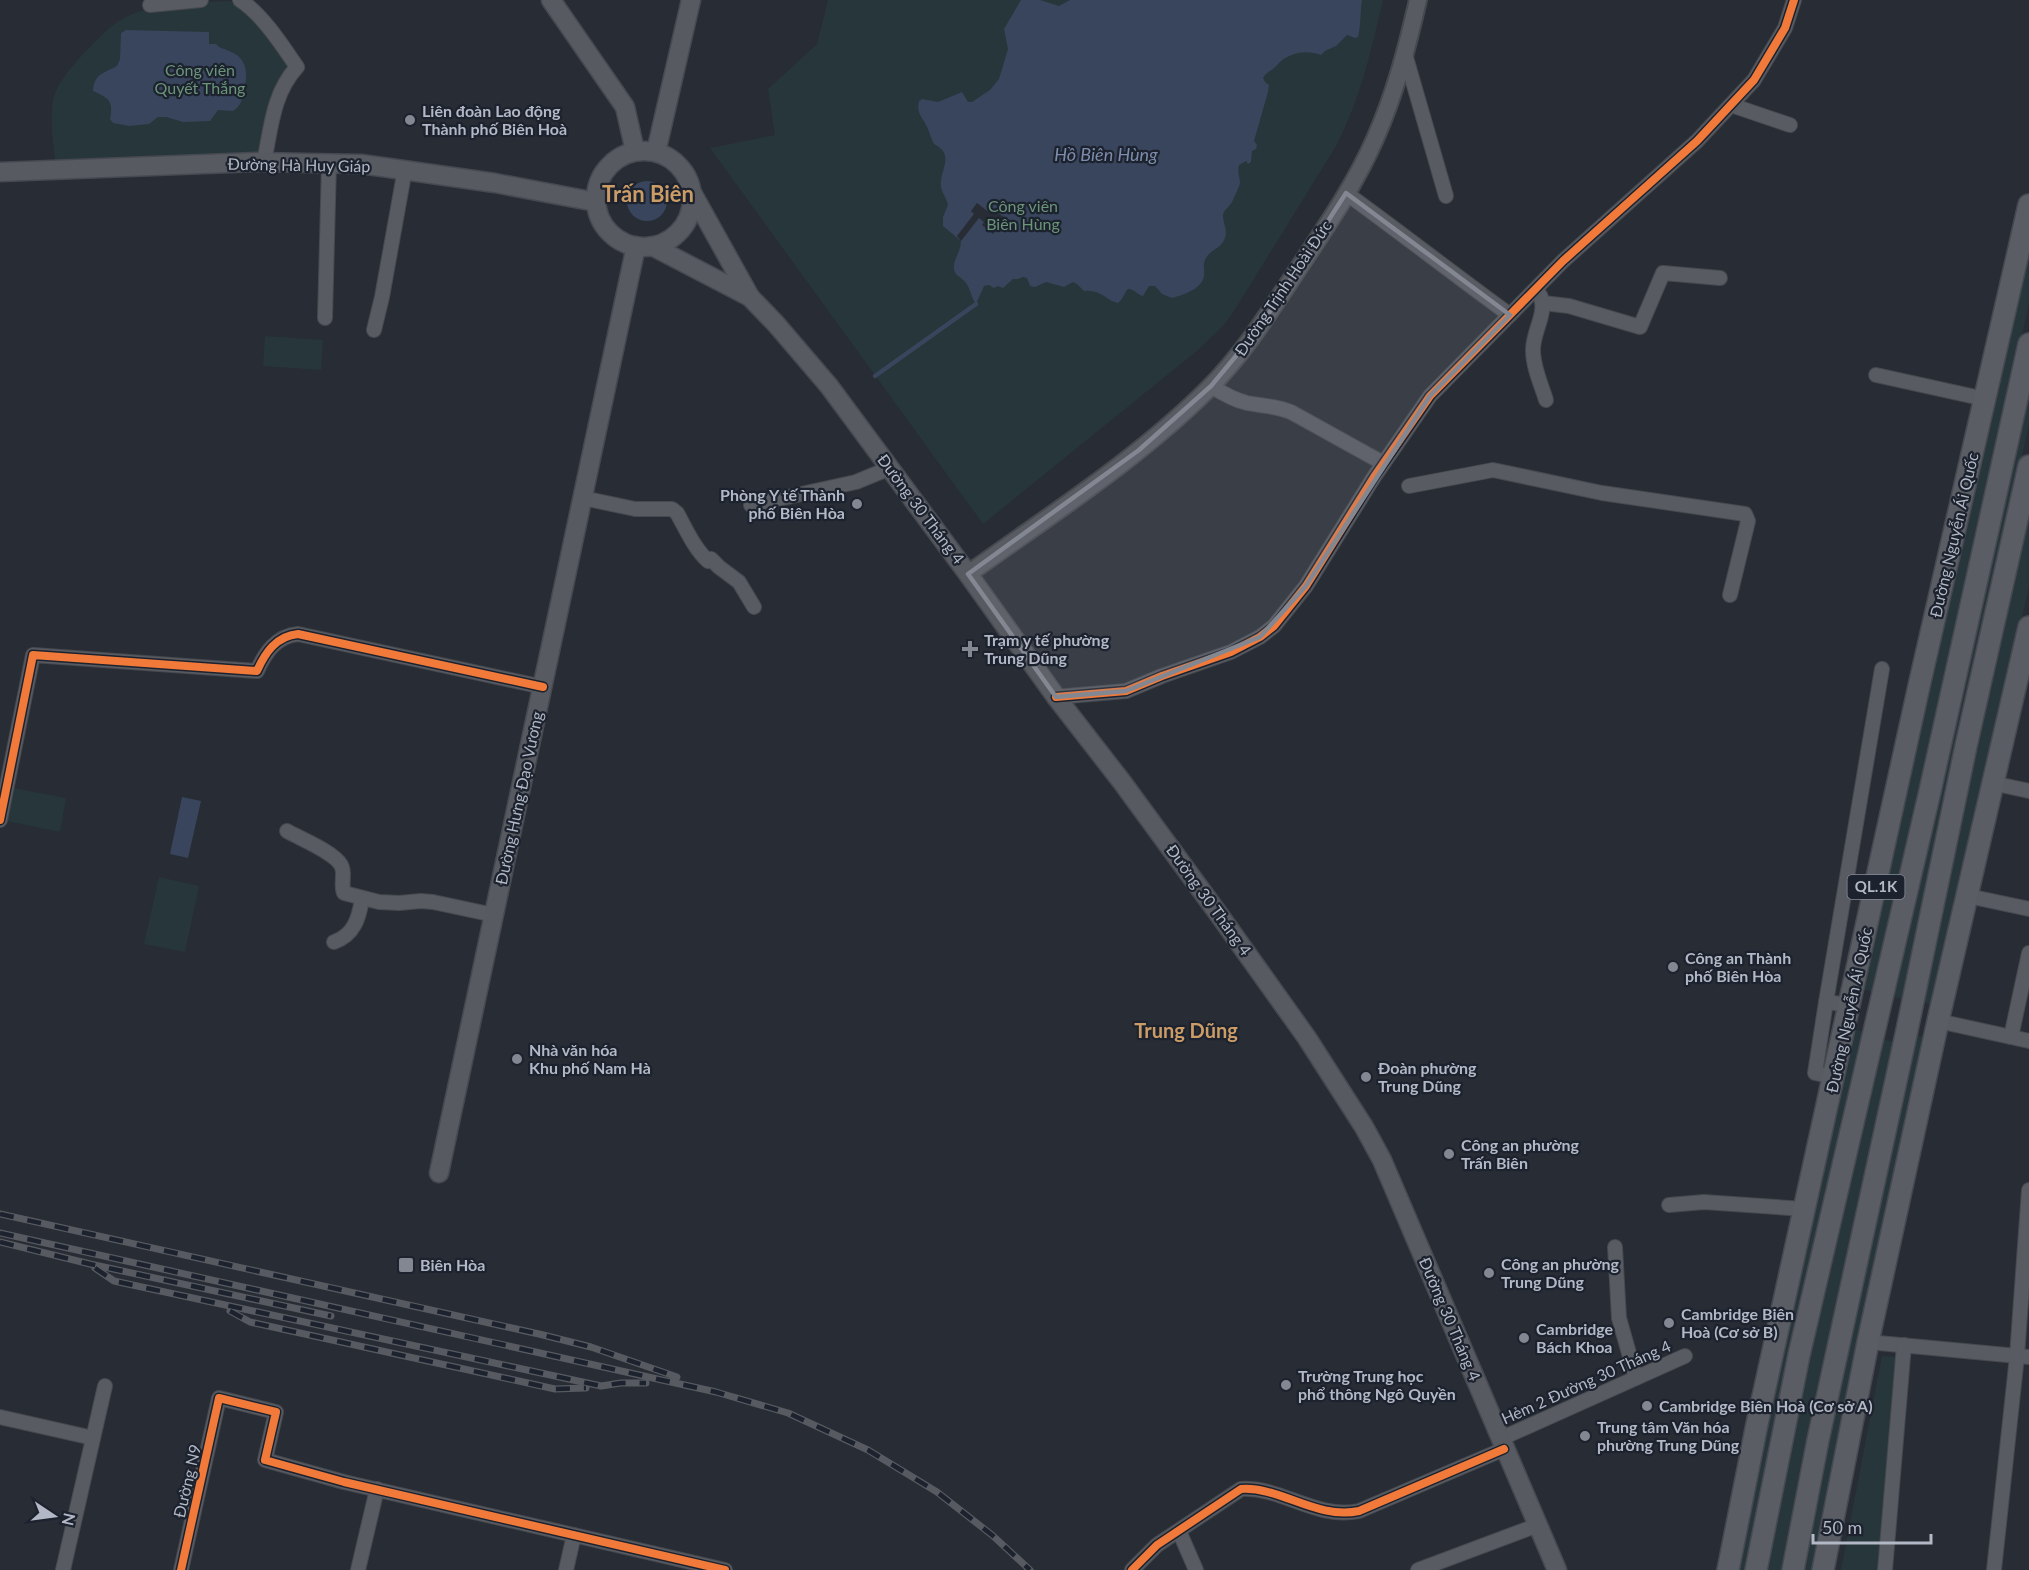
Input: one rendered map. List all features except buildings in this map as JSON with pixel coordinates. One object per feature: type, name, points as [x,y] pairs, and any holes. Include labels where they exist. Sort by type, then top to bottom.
[{"type":"main road","points":[[551,0],[622,101],[627,112],[635,152]]},
{"type":"main road","points":[[656,152],[691,0]]},
{"type":"main road","points":[[635,152],[656,152],[669,157],[687,178],[691,191],[689,213],[683,226],[672,237],[644,246],[621,241],[608,231],[600,218],[596,202],[597,187],[607,167],[619,157],[635,152]]},
{"type":"main road","name":"Đường Hà Huy Giáp","points":[[0,172],[264,162],[329,163],[405,169],[596,202]]},
{"type":"main road","name":"Đường 30 Tháng 4","points":[[691,191],[750,297],[814,368],[969,574],[1056,697],[1240,943],[1307,1038],[1368,1134],[1403,1206],[1557,1570]]},
{"type":"main road","name":"Đường Nguyễn Ái Quốc","points":[[1728,1570],[1750,1457],[1919,686],[2029,205]]},
{"type":"main road","name":"Đường 30 Tháng 4","points":[[644,246],[750,297]]},
{"type":"main road","name":"Đường Hưng Đạo Vương","points":[[439,1173],[584,498],[644,246]]},
{"type":"main road","name":"Đường Nguyễn Ái Quốc","points":[[1756,1570],[1799,1355],[1930,791],[2029,344]]},
{"type":"main road","points":[[1793,1570],[1818,1440],[1966,746],[2029,466]]},
{"type":"main road","points":[[1823,1570],[1868,1342],[1938,1021],[2029,627]]},
{"type":"main road","points":[[1850,1005],[1938,1021]]},
{"type":"street","points":[[150,5],[201,0]]},
{"type":"street","points":[[240,0],[252,9],[297,67],[286,79],[278,96],[264,162]]},
{"type":"street","name":"Đường Trịnh Hoài Đức","points":[[969,574],[1139,450],[1211,387],[1260,327],[1346,193],[1374,141],[1392,98],[1418,0]]},
{"type":"street","points":[[1056,697],[1126,692],[1162,675],[1231,651],[1260,637],[1274,626],[1306,586],[1383,464],[1430,396],[1563,261],[1697,141],[1754,80],[1785,28],[1794,0]]},
{"type":"street","points":[[1405,54],[1446,196]]},
{"type":"street","points":[[1731,105],[1790,125]]},
{"type":"street","points":[[325,318],[329,163]]},
{"type":"street","points":[[374,330],[405,169]]},
{"type":"street","points":[[1346,193],[1510,315]]},
{"type":"street","points":[[1544,303],[1569,306],[1640,327],[1663,273],[1720,278]]},
{"type":"street","points":[[1537,288],[1544,303],[1535,331],[1533,350],[1536,369],[1546,400]]},
{"type":"street","points":[[1876,375],[1985,399]]},
{"type":"street","points":[[1211,387],[1245,402],[1291,412],[1383,464]]},
{"type":"street","points":[[751,505],[856,482],[890,468]]},
{"type":"street","points":[[1409,486],[1493,470],[1602,493],[1745,514],[1748,521],[1730,595]]},
{"type":"street","points":[[584,498],[635,509],[672,509],[704,557],[708,561],[711,559],[739,582],[754,607]]},
{"type":"street","points":[[0,820],[33,655],[257,671],[271,646],[291,634],[298,634],[543,687]]},
{"type":"street","points":[[1834,1077],[1815,1073],[1882,669]]},
{"type":"street","points":[[1992,783],[2029,791]]},
{"type":"street","points":[[287,831],[332,855],[341,864],[344,893],[362,899],[399,903],[421,900],[494,915]]},
{"type":"street","points":[[1968,897],[2029,909]]},
{"type":"street","points":[[334,942],[341,940],[351,932],[357,922],[362,899]]},
{"type":"street","points":[[2011,1037],[2029,953]]},
{"type":"street","points":[[1826,1002],[1850,1005]]},
{"type":"street","points":[[1938,1021],[2029,1041]]},
{"type":"street","points":[[1994,1570],[2023,1356],[2029,1190]]},
{"type":"street","points":[[1669,1205],[1704,1202],[1804,1209]]},
{"type":"street","points":[[1615,1247],[1619,1318],[1636,1378]]},
{"type":"street","points":[[1868,1342],[2023,1356]]},
{"type":"street","points":[[1885,1570],[1904,1346]]},
{"type":"street","name":"Hẻm 2 Đường 30 Tháng 4","points":[[1132,1570],[1157,1545],[1241,1489],[1265,1493],[1328,1512],[1346,1514],[1359,1511],[1685,1356]]},
{"type":"street","points":[[63,1570],[105,1386]]},
{"type":"street","name":"Đường N9","points":[[181,1570],[219,1398],[276,1412],[265,1460],[377,1489]]},
{"type":"street","points":[[0,1418],[93,1438]]},
{"type":"street","points":[[358,1570],[377,1489],[725,1570]]},
{"type":"street","points":[[1418,1570],[1538,1525]]},
{"type":"street","points":[[1179,1531],[1196,1570]]},
{"type":"street","points":[[566,1570],[574,1535]]},
{"type":"highlighted area","points":[[1346,193],[1510,315],[1430,396],[1306,586],[1260,637],[1126,691],[1056,697],[968,574],[1139,450],[1211,386],[1260,327]]},
{"type":"green space","name":"Công viên Biên Hùng","points":[[828,0],[1383,0],[1358,93],[1336,146],[1224,325],[1198,350],[983,524],[710,148],[775,135],[768,89],[817,44]]},
{"type":"green space","name":"Công viên Quyết Thắng","points":[[231,1],[239,4],[256,19],[292,68],[262,153],[55,160],[52,120],[56,90],[70,69],[104,33],[132,14],[159,6]]},
{"type":"green space","points":[[2029,246],[2029,303],[1945,684],[1873,992],[1862,989]]},
{"type":"green space","points":[[265,336],[323,340],[321,370],[263,366]]},
{"type":"green space","points":[[2029,386],[2029,424],[1904,999],[1891,996]]},
{"type":"green space","points":[[2029,507],[2029,587],[1933,1005],[1923,1002],[1966,787]]},
{"type":"green space","points":[[13,788],[66,798],[60,832],[7,821]]},
{"type":"green space","points":[[159,877],[199,886],[185,952],[144,944]]},
{"type":"green space","points":[[1854,1029],[1864,1032],[1747,1570],[1737,1570],[1743,1536]]},
{"type":"green space","points":[[1915,1035],[1926,1037],[1814,1570],[1802,1570],[1839,1387]]},
{"type":"green space","points":[[1881,1039],[1894,1042],[1784,1570],[1765,1570],[1808,1353]]},
{"type":"green space","points":[[1882,1356],[1898,1357],[1878,1570],[1841,1570]]},
{"type":"water","name":"Hồ Biên Hùng","points":[[1021,0],[1040,0],[1059,6],[1070,0],[1362,0],[1358,37],[1347,35],[1336,46],[1321,55],[1306,52],[1290,56],[1263,78],[1269,85],[1254,141],[1257,145],[1256,149],[1252,151],[1251,162],[1248,164],[1246,161],[1239,165],[1239,185],[1232,202],[1223,213],[1225,238],[1221,245],[1206,258],[1203,281],[1196,288],[1172,298],[1162,294],[1155,286],[1149,286],[1143,296],[1128,289],[1118,303],[1099,293],[1084,291],[1073,282],[1064,287],[1046,282],[1035,287],[1030,286],[1027,278],[1023,277],[1013,279],[1003,288],[984,286],[976,304],[967,285],[954,271],[961,241],[943,226],[943,217],[948,205],[941,187],[945,163],[944,153],[934,144],[920,116],[919,101],[922,99],[938,102],[962,92],[968,102],[972,102],[990,90],[999,79],[1008,49],[1004,29]]},
{"type":"water","points":[[126,30],[209,32],[209,44],[216,44],[235,54],[243,62],[246,79],[239,105],[233,111],[218,110],[210,121],[183,122],[158,117],[149,124],[129,126],[113,123],[110,119],[109,100],[93,91],[95,80],[101,74],[117,66],[120,59],[121,33]]},
{"type":"water","points":[[647,181],[655,182],[661,187],[666,193],[666,209],[661,215],[655,220],[647,221],[639,220],[633,215],[628,209],[627,201],[628,193],[633,187],[639,182]]},
{"type":"water","points":[[182,797],[201,801],[188,858],[170,854]]},
{"type":"pier","points":[[977,203],[990,213],[993,209],[1005,218],[1002,222],[1005,224],[1000,231],[997,229],[993,234],[982,225],[984,222],[979,218],[961,241],[957,236],[974,214],[971,211]]},
{"type":"waterway","points":[[875,376],[976,304]]},
{"type":"railway","points":[[0,1214],[539,1334],[591,1347],[677,1377]]},
{"type":"railway","points":[[0,1233],[716,1392],[788,1413],[868,1450],[937,1492],[992,1535],[1030,1570]]},
{"type":"railway","points":[[0,1242],[90,1264],[331,1316]]},
{"type":"railway","points":[[95,1268],[114,1281],[601,1386],[646,1383]]},
{"type":"railway","points":[[230,1311],[250,1322],[555,1389],[586,1388]]},
{"type":"cycle path","points":[[1056,697],[1126,691],[1231,652],[1260,637],[1274,626],[1306,586],[1374,477],[1430,396],[1563,261],[1697,141],[1754,80],[1785,28],[1794,0]]},
{"type":"cycle path","points":[[0,820],[33,655],[257,671],[272,646],[283,638],[298,634],[543,687]]},
{"type":"cycle path","points":[[181,1570],[219,1398],[276,1412],[265,1460],[344,1482],[725,1570]]},
{"type":"cycle path","points":[[1132,1570],[1157,1545],[1241,1489],[1270,1492],[1328,1511],[1343,1513],[1359,1511],[1504,1449]]},
{"type":"place","name":"Liên đoàn Lao động Thành phố Biên Hoà","points":[[410,120]]},
{"type":"place","name":"Phòng Y tế Thành phố Biên Hòa","points":[[857,504]]},
{"type":"place","name":"Trạm y tế phường Trung Dũng","points":[[970,649]]},
{"type":"place","name":"Công an Thành phố Biên Hòa","points":[[1673,967]]},
{"type":"place","name":"Nhà văn hóa Khu phố Nam Hà","points":[[517,1059]]},
{"type":"place","name":"Đoàn phường Trung Dũng","points":[[1366,1077]]},
{"type":"place","name":"Công an phường Trấn Biên","points":[[1449,1154]]},
{"type":"place","name":"Biên Hòa","points":[[406,1265]]},
{"type":"place","name":"Công an phường Trung Dũng","points":[[1489,1273]]},
{"type":"place","name":"Cambridge Biên Hoà (Cơ sở B)","points":[[1669,1323]]},
{"type":"place","name":"Cambridge Bách Khoa","points":[[1524,1338]]},
{"type":"place","name":"Trường Trung học phổ thông Ngô Quyền","points":[[1286,1385]]},
{"type":"place","name":"Cambridge Biên Hoà (Cơ sở A)","points":[[1647,1406]]},
{"type":"place","name":"Trung tâm Văn hóa phường Trung Dũng","points":[[1585,1436]]},
{"type":"district","name":"Trấn Biên","points":[[648,194]]},
{"type":"district","name":"Trung Dũng","points":[[1186,1031]]}]
